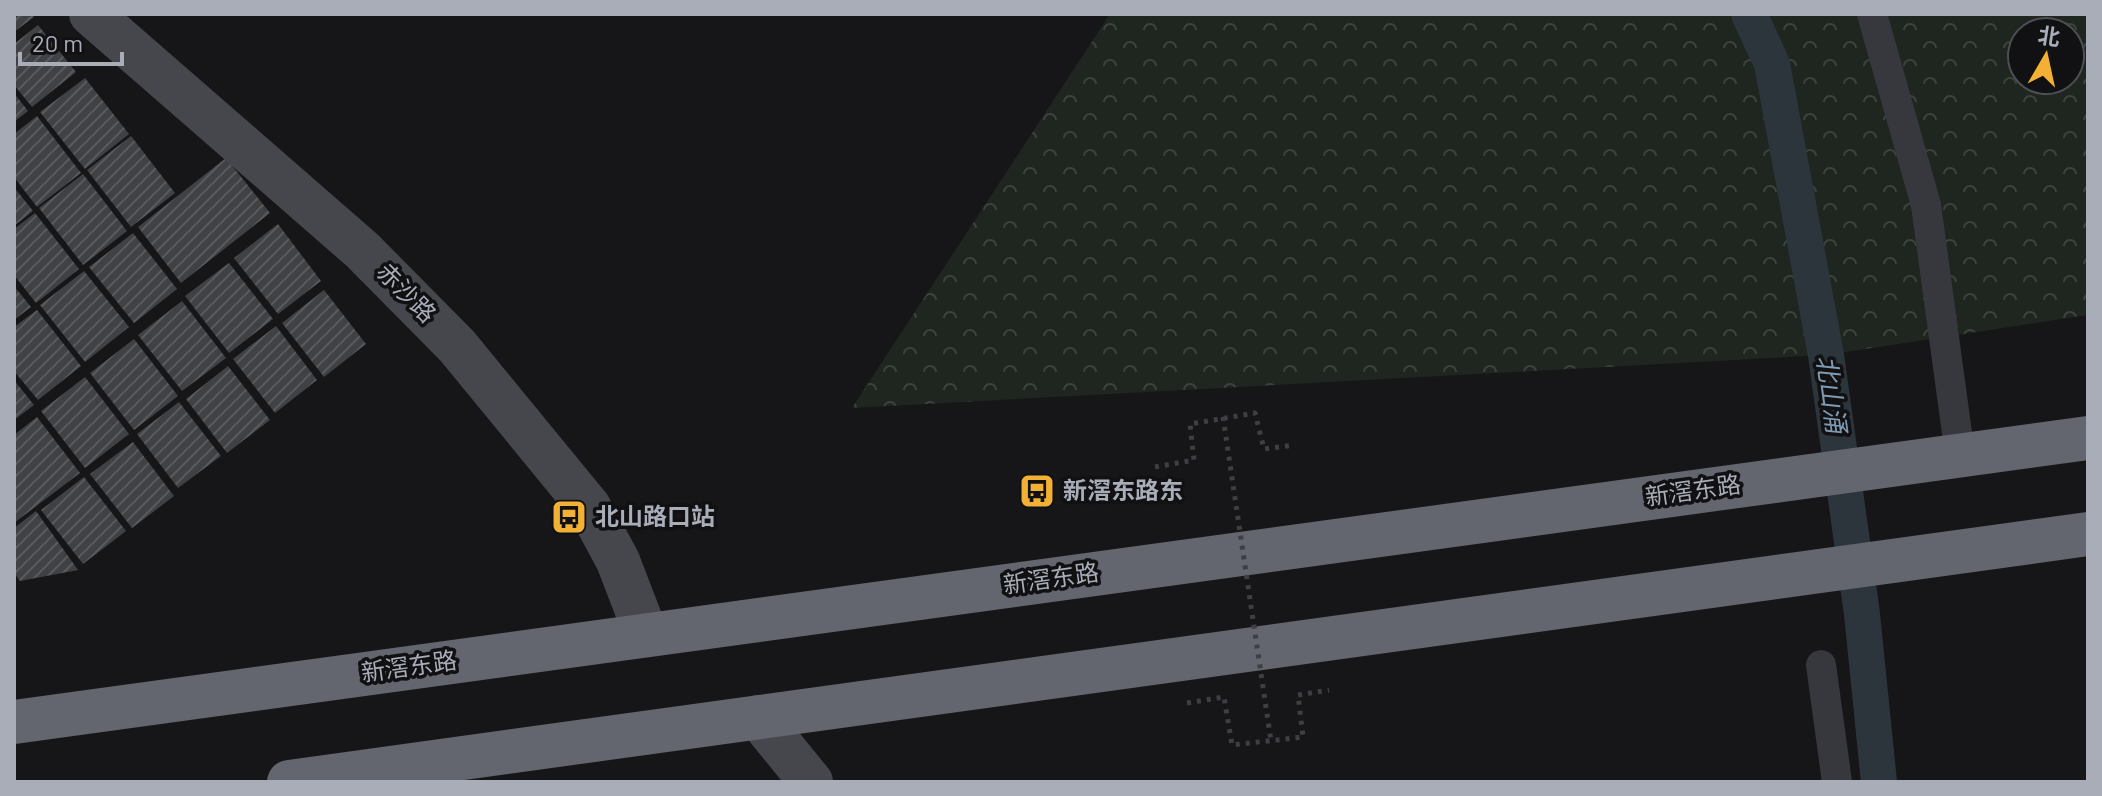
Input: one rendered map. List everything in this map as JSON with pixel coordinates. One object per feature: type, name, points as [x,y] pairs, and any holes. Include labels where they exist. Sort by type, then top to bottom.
[{"type":"highway","name":"新滘东路","points":[[14,722],[2088,438]]},
{"type":"highway","points":[[289,782],[2088,534]]},
{"type":"street","name":"赤沙路","points":[[91,14],[362,250],[457,346],[589,507],[618,561],[646,634]]},
{"type":"street","points":[[1872,14],[1926,205],[1960,455]]},
{"type":"street","points":[[1821,665],[1837,782]]},
{"type":"street","points":[[758,717],[811,782]]},
{"type":"path","points":[[1155,467],[1194,460],[1190,424],[1223,417],[1255,413],[1264,449],[1295,445]]},
{"type":"path","points":[[1223,417],[1271,741]]},
{"type":"path","points":[[1187,703],[1224,697],[1232,745],[1303,737],[1298,695],[1329,690]]},
{"type":"green space","points":[[1110,14],[2088,14],[2088,315],[1826,355],[852,408]]},
{"type":"building","points":[[14,14],[32,14],[34,17],[14,32]]},
{"type":"building","points":[[38,25],[76,72],[32,107],[14,85],[14,44]]},
{"type":"building","points":[[85,78],[129,134],[85,169],[40,112]]},
{"type":"building","points":[[14,93],[28,111],[14,122]]},
{"type":"building","points":[[37,116],[81,173],[37,207],[14,177],[14,134]]},
{"type":"building","points":[[131,136],[175,193],[131,227],[87,170]]},
{"type":"building","points":[[226,158],[270,213],[181,283],[138,227]]},
{"type":"building","points":[[83,174],[127,231],[83,265],[39,208]]},
{"type":"building","points":[[14,187],[33,211],[14,226]]},
{"type":"building","points":[[35,213],[79,269],[36,303],[14,275],[14,229]]},
{"type":"building","points":[[278,224],[321,281],[278,314],[234,258]]},
{"type":"building","points":[[133,233],[177,289],[134,323],[89,267]]},
{"type":"building","points":[[229,263],[273,319],[229,353],[185,296]]},
{"type":"building","points":[[84,271],[129,327],[85,362],[40,305]]},
{"type":"building","points":[[14,286],[31,307],[14,320]]},
{"type":"building","points":[[324,290],[366,344],[324,377],[282,323]]},
{"type":"building","points":[[182,301],[226,358],[182,391],[138,335]]},
{"type":"building","points":[[37,310],[81,366],[38,400],[14,371],[14,327]]},
{"type":"building","points":[[276,326],[317,380],[275,413],[233,359]]},
{"type":"building","points":[[134,339],[178,396],[134,430],[90,373]]},
{"type":"building","points":[[228,366],[270,420],[227,453],[186,399]]},
{"type":"building","points":[[85,377],[129,434],[85,468],[41,411]]},
{"type":"building","points":[[14,380],[34,405],[14,420]]},
{"type":"building","points":[[179,402],[221,456],[178,488],[137,434]]},
{"type":"building","points":[[37,417],[80,473],[14,523],[14,435]]},
{"type":"building","points":[[133,442],[174,496],[132,528],[90,474]]},
{"type":"building","points":[[84,477],[126,531],[83,564],[41,510]]},
{"type":"building","points":[[36,511],[78,570],[20,581],[14,573],[14,528]]},
{"type":"waterway","name":"北山涌","points":[[1749,14],[1772,64],[1826,355],[1862,614],[1879,782]]},
{"type":"place","name":"新滘东路东","points":[[1037,491]]},
{"type":"place","name":"北山路口站","points":[[569,517]]}]
